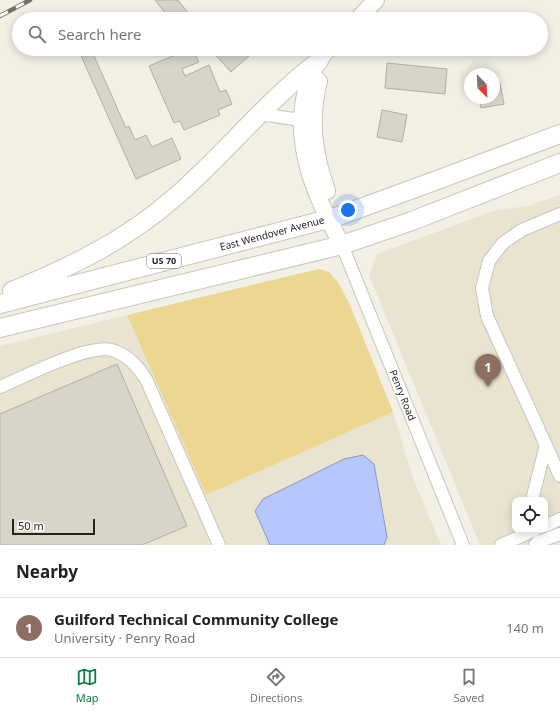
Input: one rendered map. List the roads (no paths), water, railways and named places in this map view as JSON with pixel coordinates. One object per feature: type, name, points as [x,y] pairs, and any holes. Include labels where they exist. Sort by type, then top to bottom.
[{"type":"highway","points":[[0,296],[45,278],[94,254],[136,228],[174,198],[296,78],[322,56]]},
{"type":"highway","name":"East Wendover Avenue","points":[[0,304],[332,218],[560,134]]},
{"type":"highway","points":[[0,328],[342,245],[412,221],[560,163]]},
{"type":"main road","points":[[365,12],[376,0]]},
{"type":"main road","points":[[322,56],[308,84],[301,120],[302,138],[306,162],[332,218],[342,245]]},
{"type":"main road","points":[[330,56],[322,72],[317,89],[313,121],[314,140],[332,218]]},
{"type":"street","points":[[260,114],[301,120]]},
{"type":"street","points":[[560,214],[522,230],[503,243],[489,261],[482,288],[487,316],[560,476]]},
{"type":"street","name":"Penry Road","points":[[342,245],[463,545]]},
{"type":"street","points":[[0,387],[82,352],[102,348],[114,350],[128,358],[139,368],[146,379],[219,545]]},
{"type":"street","points":[[533,497],[546,445]]},
{"type":"street","points":[[548,525],[560,519]]},
{"type":"street","points":[[500,545],[522,533]]},
{"type":"street","points":[[535,545],[538,542],[560,534]]},
{"type":"water","points":[[363,455],[374,464],[387,537],[384,545],[270,545],[255,511],[263,499],[344,459]]},
{"type":"railway","points":[[0,16],[30,0]]},
{"type":"place","name":"Guilford Technical Community College","points":[[488,387]]}]
